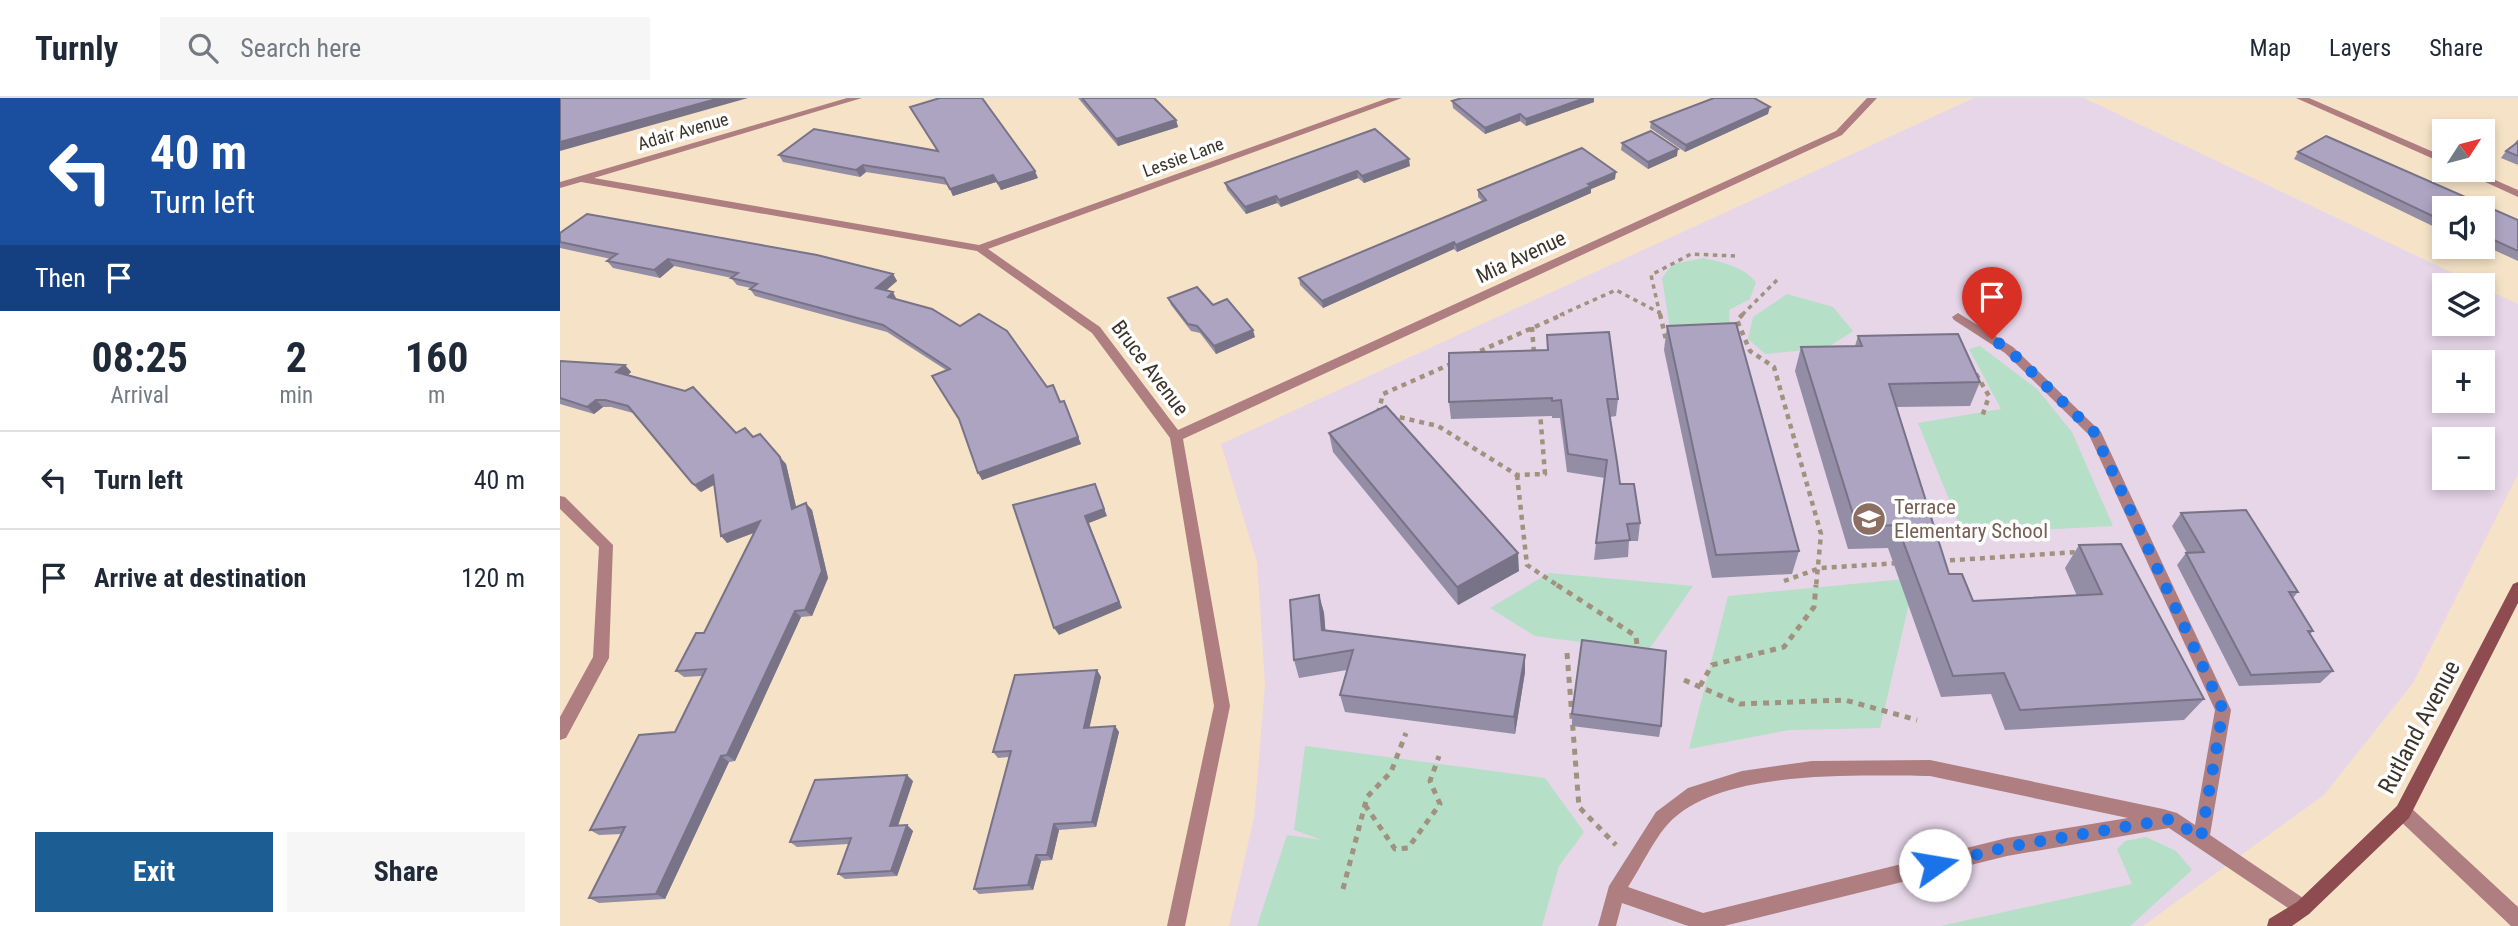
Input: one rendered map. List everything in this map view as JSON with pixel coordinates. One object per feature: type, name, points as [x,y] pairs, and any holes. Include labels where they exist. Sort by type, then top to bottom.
[{"type":"street","name":"Adair Avenue","points":[[560,185],[857,98]]},
{"type":"street","name":"Lessie Lane","points":[[980,248],[1397,98]]},
{"type":"street","name":"Mia Avenue","points":[[1176,437],[1839,133],[1872,98]]},
{"type":"street","points":[[2301,98],[2432,155]]},
{"type":"street","name":"Bruce Avenue","points":[[581,179],[980,248],[1096,330],[1176,437],[1222,706],[1176,926]]},
{"type":"street","points":[[2491,182],[2518,194]]},
{"type":"street","points":[[1958,317],[2009,350],[2094,432],[2100,444],[2223,710],[2201,838]]},
{"type":"street","points":[[560,501],[606,545],[601,658],[560,733]]},
{"type":"street","name":"Rutland Avenue","points":[[2276,926],[2302,908],[2403,812],[2518,588]]},
{"type":"street","points":[[1607,926],[1615,892],[1662,818],[1694,794],[1742,779],[1812,769],[1930,768],[2171,819],[2302,908]]},
{"type":"street","points":[[2403,812],[2518,920]]},
{"type":"street","points":[[1615,892],[1703,922],[2007,847],[2171,819]]},
{"type":"path","points":[[1667,344],[1651,275],[1690,254],[1735,256]]},
{"type":"path","points":[[1700,686],[1712,665],[1784,647],[1814,607],[1820,568],[1821,534],[1774,367],[1750,351],[1737,320],[1777,280]]},
{"type":"path","points":[[1470,355],[1616,290],[1660,313]]},
{"type":"path","points":[[1532,327],[1536,367]]},
{"type":"path","points":[[1458,360],[1383,394],[1378,413],[1438,426],[1517,475],[1545,474],[1539,407]]},
{"type":"path","points":[[1975,373],[1990,396],[1982,417]]},
{"type":"path","points":[[1517,475],[1527,565],[1636,636],[1637,645]]},
{"type":"path","points":[[1928,561],[2090,551]]},
{"type":"path","points":[[1784,581],[1820,568],[1914,562]]},
{"type":"path","points":[[1567,653],[1579,807],[1634,863]]},
{"type":"path","points":[[1684,680],[1740,704],[1845,700],[1917,720]]},
{"type":"path","points":[[1343,889],[1367,797],[1391,772],[1406,733]]},
{"type":"path","points":[[1365,805],[1395,849],[1408,848],[1440,804],[1430,781],[1439,756]]},
{"type":"shaded area","name":"Terrace Elementary School","points":[[1974,98],[2084,98],[2453,273],[2432,273],[2432,336],[2495,336],[2495,293],[2518,304],[2518,474],[2413,683],[2324,795],[2143,926],[1229,926],[1254,818],[1265,684],[1257,562],[1221,444]]},
{"type":"green space","points":[[1704,258],[1732,266],[1751,277],[1756,282],[1750,299],[1729,310],[1730,337],[1672,341],[1662,278],[1673,264]]},
{"type":"green space","points":[[1787,294],[1833,307],[1853,331],[1827,348],[1765,354],[1748,339],[1753,317]]},
{"type":"green space","points":[[1980,346],[2037,389],[2072,432],[2113,526],[1963,534],[1918,423],[2001,409],[1969,349]]},
{"type":"green space","points":[[1549,573],[1693,586],[1648,651],[1535,636],[1490,608]]},
{"type":"green space","points":[[1915,578],[1880,728],[1789,730],[1689,749],[1728,596]]},
{"type":"green space","points":[[1305,746],[1545,778],[1584,832],[1559,866],[1542,926],[1257,926],[1287,835],[1322,840],[1294,830]]},
{"type":"green space","points":[[2146,837],[2176,851],[2192,870],[2130,926],[1940,926],[2132,884],[2117,849],[2125,841]]},
{"type":"building","points":[[560,98],[720,98],[560,142]]},
{"type":"building","points":[[940,98],[982,98],[1035,171],[998,183],[993,175],[950,189],[944,178],[863,165],[856,170],[779,155],[814,129],[938,151],[910,107]]},
{"type":"building","points":[[1082,98],[1154,98],[1176,120],[1116,139]]},
{"type":"building","points":[[1462,98],[1585,98],[1526,119],[1520,114],[1485,128],[1452,101]]},
{"type":"building","points":[[1714,98],[1754,98],[1770,107],[1686,145],[1651,122]]},
{"type":"building","points":[[1375,129],[1409,159],[1362,176],[1357,171],[1279,200],[1276,196],[1245,207],[1225,183]]},
{"type":"building","points":[[1651,131],[1678,149],[1648,162],[1622,143]]},
{"type":"building","points":[[2326,136],[2463,196],[2432,196],[2432,216],[2298,152]]},
{"type":"building","points":[[2518,142],[2518,156],[2506,151]]},
{"type":"building","points":[[1582,148],[1616,172],[1588,184],[1591,186],[1456,245],[1454,242],[1322,301],[1299,278],[1486,200],[1478,190]]},
{"type":"building","points":[[2495,210],[2518,220],[2518,251],[2495,240]]},
{"type":"building","points":[[587,214],[817,255],[893,274],[876,288],[893,292],[888,297],[932,309],[960,326],[979,314],[1007,331],[1047,387],[1053,385],[1060,402],[1064,401],[1078,437],[978,473],[959,419],[932,376],[950,369],[883,325],[750,289],[757,284],[731,278],[738,273],[668,259],[654,270],[607,261],[617,254],[560,242],[560,233]]},
{"type":"building","points":[[1197,287],[1213,305],[1227,299],[1253,330],[1214,346],[1197,326],[1188,324],[1168,298]]},
{"type":"building","points":[[1736,323],[1799,551],[1716,555],[1667,326]]},
{"type":"building","points":[[1609,332],[1618,399],[1607,399],[1620,484],[1634,484],[1640,523],[1627,524],[1630,540],[1596,543],[1607,460],[1568,454],[1561,400],[1552,401],[1552,398],[1449,402],[1449,353],[1548,350],[1547,335]]},
{"type":"building","points":[[1958,334],[1980,382],[1889,384],[1949,574],[1962,574],[1973,601],[2102,594],[2079,545],[2121,544],[2204,699],[2020,710],[2004,673],[1953,676],[1897,525],[1857,527],[1801,347],[1862,346],[1858,336]]},
{"type":"building","points":[[560,361],[625,365],[616,372],[685,391],[693,387],[736,433],[745,428],[753,437],[760,434],[780,457],[792,509],[806,503],[822,571],[805,610],[795,611],[727,755],[721,756],[656,894],[589,898],[625,827],[590,830],[639,735],[675,732],[706,669],[676,671],[696,633],[704,633],[760,521],[721,536],[713,475],[695,485],[692,483],[628,406],[596,400],[587,407],[560,398]]},
{"type":"building","points":[[1386,406],[1518,553],[1457,587],[1329,433]]},
{"type":"building","points":[[1095,484],[1104,509],[1085,516],[1119,602],[1054,628],[1013,505]]},
{"type":"building","points":[[2246,510],[2298,592],[2289,592],[2313,631],[2308,631],[2333,671],[2251,675],[2186,553],[2204,552],[2181,513]]},
{"type":"building","points":[[1319,595],[1322,630],[1525,655],[1514,717],[1340,695],[1353,650],[1294,660],[1290,600]]},
{"type":"building","points":[[1582,640],[1666,651],[1661,726],[1572,714]]},
{"type":"building","points":[[1097,670],[1084,728],[1115,726],[1092,822],[1054,824],[1047,855],[1036,855],[1028,885],[974,889],[1011,751],[993,752],[1015,675]]},
{"type":"building","points":[[907,775],[890,826],[907,825],[891,871],[838,874],[851,838],[790,842],[815,780]]},
{"type":"place","name":"Terrace Elementary School","points":[[1869,519]]},
{"type":"route","points":[[1935,865],[2007,847],[2171,819],[2201,838],[2223,710],[2094,432],[2009,350],[1992,339]]}]
